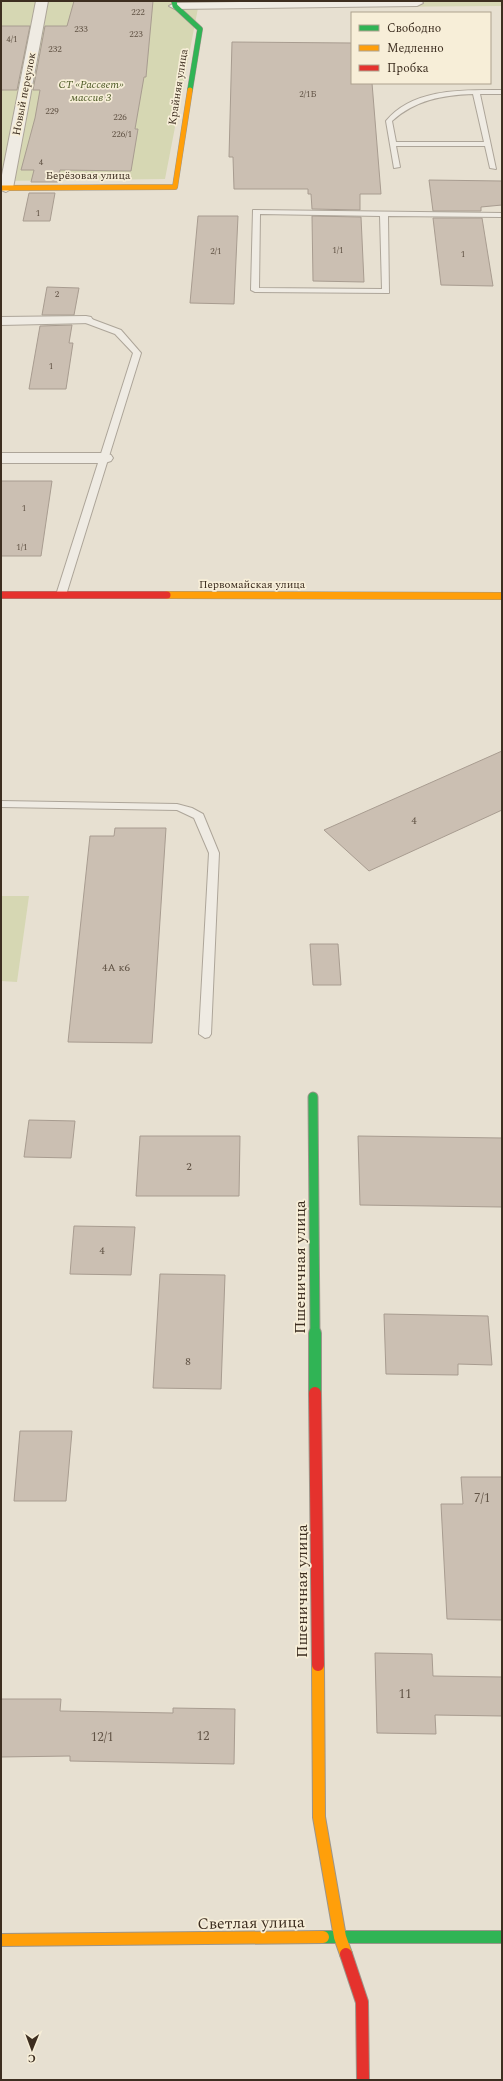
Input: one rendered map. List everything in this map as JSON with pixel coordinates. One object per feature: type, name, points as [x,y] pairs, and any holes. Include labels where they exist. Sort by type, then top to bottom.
[{"type":"street","name":"Новый переулок","points":[[4,188],[42,1]]},
{"type":"street","points":[[174,4],[417,3]]},
{"type":"street","name":"Крайняя улица","points":[[174,4],[200,29],[175,187]]},
{"type":"street","name":"Берёзовая улица","points":[[4,188],[175,187]]},
{"type":"street","points":[[1,321],[86,320]]},
{"type":"street","points":[[1,458],[104,458]]},
{"type":"street","name":"Первомайская улица","points":[[1,595],[502,596]]},
{"type":"street","name":"Пшеничная улица","points":[[313,1097],[319,1817],[340,1937],[362,2002],[363,2080]]},
{"type":"street","name":"Светлая улица","points":[[1,1940],[502,1937]]},
{"type":"lane","points":[[396,167],[389,121],[404,108],[414,102],[438,96],[476,92],[502,92]]},
{"type":"lane","points":[[476,92],[487,144],[494,168]]},
{"type":"lane","points":[[392,144],[487,144]]},
{"type":"lane","points":[[384,214],[386,291],[255,290],[256,212],[502,215]]},
{"type":"lane","points":[[61,595],[137,354],[118,332],[86,320]]},
{"type":"lane","points":[[1,804],[177,807],[188,810],[199,816],[214,853],[205,1034]]},
{"type":"green space","name":"СТ «Рассвет» массив 3","points":[[1,1],[502,1],[502,6],[198,8],[165,179],[1,181]]},
{"type":"green space","points":[[1,896],[29,896],[17,982],[1,981]]},
{"type":"building","points":[[74,1],[153,1],[146,77],[144,77],[135,129],[138,129],[131,171],[60,170],[58,182],[31,182],[34,170],[21,170],[35,118],[40,90],[33,90],[45,26],[67,26]]},
{"type":"building","points":[[1,26],[30,26],[17,90],[1,90]]},
{"type":"building","points":[[232,42],[351,43],[351,84],[372,84],[381,194],[360,194],[360,210],[312,209],[311,194],[308,194],[308,189],[234,189],[233,157],[229,157]]},
{"type":"building","points":[[429,180],[502,181],[502,205],[481,207],[481,211],[433,211]]},
{"type":"building","points":[[29,193],[55,193],[50,221],[23,221]]},
{"type":"building","points":[[198,216],[238,216],[234,304],[190,303]]},
{"type":"building","points":[[312,216],[361,217],[364,282],[313,281]]},
{"type":"building","points":[[433,218],[482,218],[493,286],[441,285]]},
{"type":"building","points":[[47,287],[79,288],[74,315],[42,315]]},
{"type":"building","points":[[72,325],[69,343],[73,343],[66,389],[29,389],[40,326]]},
{"type":"building","points":[[1,481],[52,481],[41,556],[1,556]]},
{"type":"building","points":[[502,751],[502,810],[369,871],[324,830]]},
{"type":"building","points":[[115,828],[166,828],[152,1043],[68,1042],[90,836],[114,836]]},
{"type":"building","points":[[310,944],[338,944],[341,985],[313,985]]},
{"type":"building","points":[[29,1120],[75,1121],[71,1158],[24,1157]]},
{"type":"building","points":[[140,1136],[240,1136],[239,1196],[136,1196]]},
{"type":"building","points":[[358,1136],[502,1138],[502,1207],[360,1205]]},
{"type":"building","points":[[74,1226],[135,1227],[131,1275],[70,1274]]},
{"type":"building","points":[[160,1274],[225,1275],[221,1389],[153,1388]]},
{"type":"building","points":[[384,1314],[488,1316],[492,1365],[458,1364],[458,1375],[386,1374]]},
{"type":"building","points":[[20,1431],[72,1431],[66,1501],[14,1501]]},
{"type":"building","points":[[461,1477],[502,1477],[502,1620],[447,1619],[441,1504],[463,1504]]},
{"type":"building","points":[[375,1653],[432,1654],[433,1676],[502,1677],[502,1716],[435,1715],[436,1734],[377,1733]]},
{"type":"building","points":[[1,1699],[61,1699],[60,1711],[173,1713],[173,1708],[235,1709],[234,1764],[70,1761],[70,1756],[1,1757]]},
{"type":"traffic: fast","points":[[174,1],[175,6],[200,29],[190,90]]},
{"type":"traffic: fast","points":[[313,1097],[315,1393]]},
{"type":"traffic: fast","points":[[323,1937],[502,1937]]},
{"type":"traffic: slow","points":[[1,188],[175,187],[190,90]]},
{"type":"traffic: slow","points":[[167,595],[502,596]]},
{"type":"traffic: slow","points":[[318,1665],[319,1817],[340,1937],[346,1954]]},
{"type":"traffic: slow","points":[[1,1940],[323,1937]]},
{"type":"traffic: jam","points":[[1,595],[167,595]]},
{"type":"traffic: jam","points":[[315,1393],[318,1665]]},
{"type":"traffic: jam","points":[[346,1954],[362,2002],[363,2080]]}]
